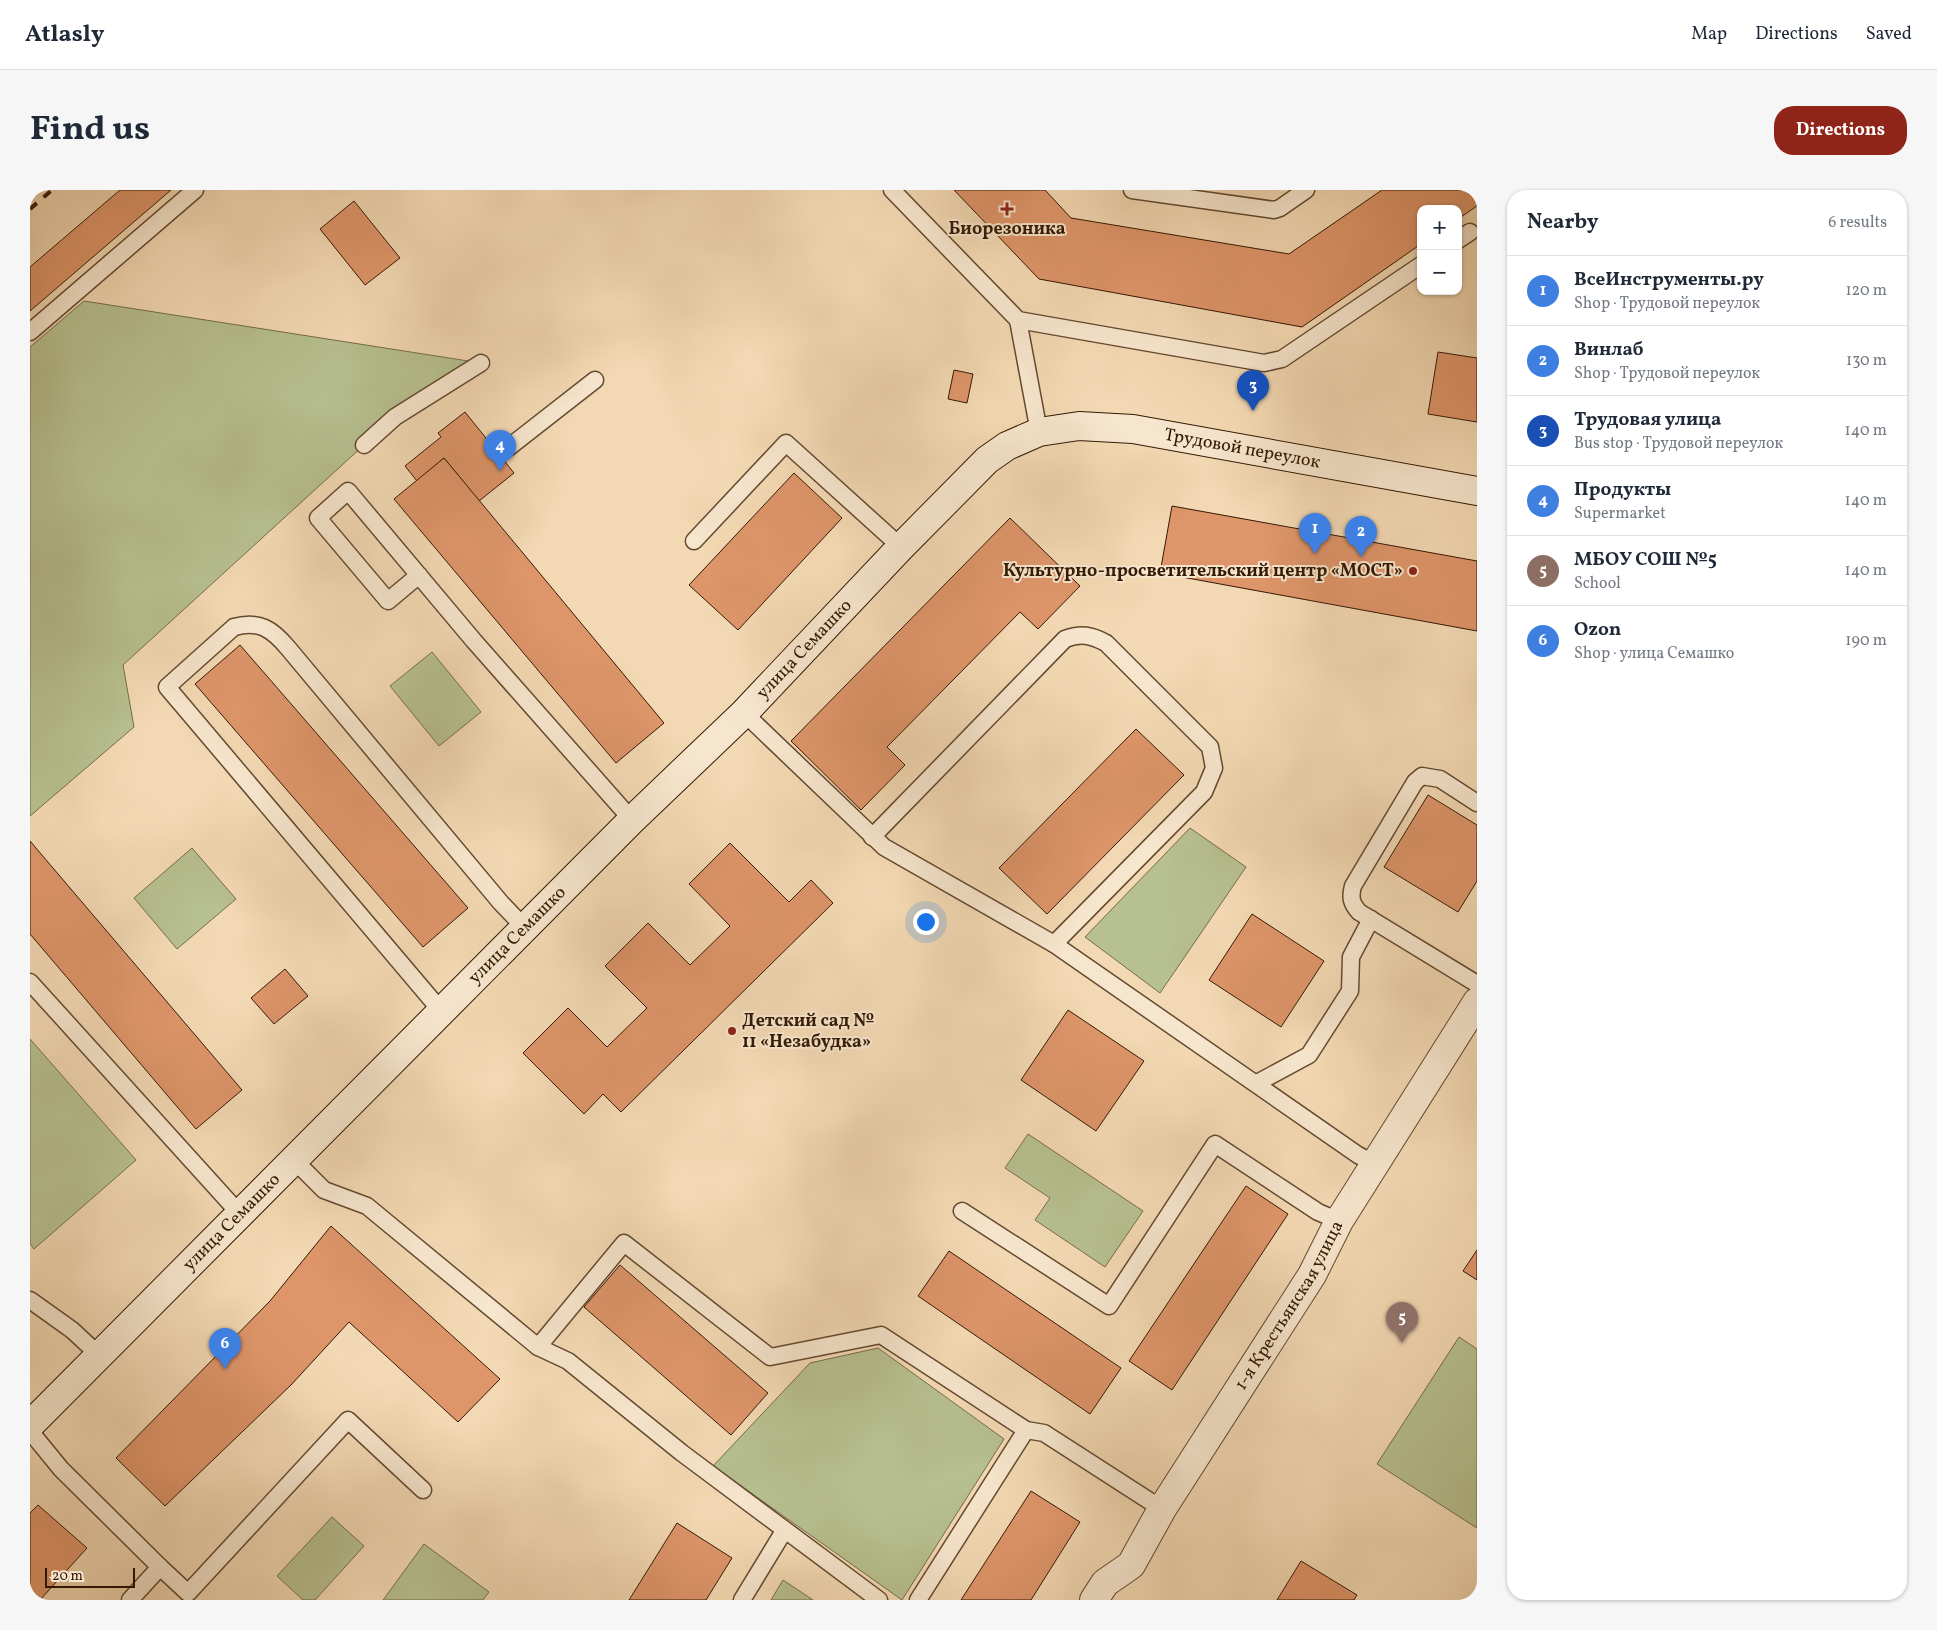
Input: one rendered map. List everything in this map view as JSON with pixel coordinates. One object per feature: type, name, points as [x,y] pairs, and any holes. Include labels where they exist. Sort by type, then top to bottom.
[{"type":"main road","name":"Трудовой переулок","points":[[1007,446],[1039,432],[1079,426],[1133,429],[1477,491]]},
{"type":"main road","name":"улица Семашко","points":[[30,1426],[239,1213],[526,929],[632,820],[744,713],[901,547],[987,460],[1007,446]]},
{"type":"main road","name":"1-я Крестьянская улица","points":[[1094,1600],[1105,1583],[1131,1564],[1162,1509],[1312,1275],[1339,1221],[1477,1002]]},
{"type":"lane","points":[[30,332],[195,190]]},
{"type":"lane","points":[[892,190],[1018,320],[1039,432]]},
{"type":"lane","points":[[1132,190],[1274,210],[1306,190]]},
{"type":"lane","points":[[1018,320],[1264,363],[1282,359],[1417,268]]},
{"type":"lane","points":[[364,445],[395,417],[481,363]]},
{"type":"lane","points":[[508,448],[596,380]]},
{"type":"lane","points":[[694,541],[786,443],[901,547]]},
{"type":"lane","points":[[419,575],[388,601],[318,518],[348,490],[419,575],[632,820]]},
{"type":"lane","points":[[442,1012],[166,687],[234,627],[247,624],[268,627],[288,648],[501,903],[526,929]]},
{"type":"lane","points":[[872,837],[1065,639],[1078,634],[1094,637],[1106,643],[1210,747],[1214,768],[1204,792],[1054,944]]},
{"type":"lane","points":[[744,713],[884,847],[1054,944],[1257,1083],[1358,1155],[1375,1164]]},
{"type":"lane","points":[[1477,803],[1440,779],[1422,776],[1415,782],[1353,886],[1350,896],[1353,905],[1359,912],[1477,984]]},
{"type":"lane","points":[[1257,1083],[1309,1055],[1350,991],[1351,957],[1371,919]]},
{"type":"lane","points":[[30,982],[239,1213]]},
{"type":"lane","points":[[962,1211],[1109,1306],[1215,1144],[1318,1212],[1339,1221]]},
{"type":"lane","points":[[293,1159],[324,1190],[366,1206],[538,1347],[568,1361],[682,1453],[878,1600]]},
{"type":"lane","points":[[538,1347],[624,1243],[770,1357],[881,1335],[1026,1430],[1044,1433],[1162,1509]]},
{"type":"lane","points":[[30,1300],[72,1330],[100,1356]]},
{"type":"lane","points":[[30,1431],[61,1469],[188,1593],[348,1420],[423,1490]]},
{"type":"lane","points":[[918,1600],[1026,1430]]},
{"type":"lane","points":[[742,1600],[784,1531]]},
{"type":"lane","points":[[130,1600],[160,1567]]},
{"type":"green space","points":[[84,301],[481,363],[364,445],[123,665],[134,727],[30,816],[30,347]]},
{"type":"green space","points":[[432,652],[481,712],[439,746],[390,686]]},
{"type":"green space","points":[[1190,828],[1246,867],[1160,993],[1085,937]]},
{"type":"green space","points":[[192,848],[236,899],[177,949],[134,898]]},
{"type":"green space","points":[[30,1039],[136,1160],[34,1249],[30,1244]]},
{"type":"green space","points":[[1028,1134],[1143,1211],[1105,1267],[1035,1220],[1050,1198],[1005,1168]]},
{"type":"green space","points":[[1459,1337],[1477,1349],[1477,1528],[1377,1464]]},
{"type":"green space","points":[[878,1348],[1004,1439],[902,1600],[713,1466],[810,1363]]},
{"type":"green space","points":[[332,1517],[364,1546],[315,1600],[303,1600],[277,1576]]},
{"type":"green space","points":[[424,1544],[489,1592],[483,1600],[383,1600]]},
{"type":"green space","points":[[783,1580],[813,1600],[771,1600]]},
{"type":"building","points":[[120,190],[171,190],[30,311],[30,267]]},
{"type":"building","points":[[954,190],[1045,190],[1071,218],[1289,254],[1382,190],[1477,190],[1477,206],[1462,216],[1462,205],[1417,205],[1417,247],[1302,327],[1039,279]]},
{"type":"building","points":[[354,201],[400,258],[365,285],[320,229]]},
{"type":"building","points":[[1438,352],[1477,358],[1477,422],[1428,414]]},
{"type":"building","points":[[954,370],[973,374],[967,403],[948,399]]},
{"type":"building","points":[[465,412],[514,473],[479,501],[444,458],[417,481],[405,466],[441,437],[438,433]]},
{"type":"building","points":[[444,458],[664,723],[616,763],[394,499]]},
{"type":"building","points":[[794,473],[842,518],[738,630],[689,585]]},
{"type":"building","points":[[1172,506],[1477,561],[1477,631],[1160,573]]},
{"type":"building","points":[[1010,518],[1080,586],[1038,629],[1020,612],[887,747],[905,765],[861,810],[791,741]]},
{"type":"building","points":[[240,645],[468,908],[423,947],[195,684]]},
{"type":"building","points":[[1136,729],[1184,775],[1047,914],[999,868]]},
{"type":"building","points":[[1428,795],[1477,825],[1477,881],[1458,912],[1384,867]]},
{"type":"building","points":[[30,841],[242,1090],[196,1129],[30,934]]},
{"type":"building","points":[[730,843],[789,902],[811,880],[833,903],[621,1112],[603,1094],[584,1114],[523,1053],[568,1008],[607,1047],[647,1008],[605,966],[648,923],[690,965],[730,926],[689,884]]},
{"type":"building","points":[[1252,914],[1324,961],[1281,1027],[1209,980]]},
{"type":"building","points":[[285,969],[308,996],[274,1024],[251,998]]},
{"type":"building","points":[[1068,1010],[1144,1061],[1096,1131],[1021,1080]]},
{"type":"building","points":[[1246,1186],[1288,1214],[1172,1390],[1129,1361]]},
{"type":"building","points":[[331,1226],[500,1379],[458,1422],[349,1322],[291,1385],[165,1506],[116,1458],[270,1301]]},
{"type":"building","points":[[1477,1250],[1477,1280],[1463,1271]]},
{"type":"building","points":[[949,1251],[1121,1368],[1090,1414],[918,1296]]},
{"type":"building","points":[[620,1265],[768,1393],[731,1435],[584,1307]]},
{"type":"building","points":[[1031,1491],[1080,1522],[1031,1600],[961,1600]]},
{"type":"building","points":[[38,1505],[87,1548],[40,1600],[30,1600],[30,1513]]},
{"type":"building","points":[[677,1523],[732,1558],[706,1600],[629,1600]]},
{"type":"building","points":[[1301,1561],[1357,1595],[1354,1600],[1277,1600]]},
{"type":"railway","points":[[30,209],[52,190]]},
{"type":"place","name":"Биорезоника","points":[[1007,209]]},
{"type":"place","name":"Трудовая улица","points":[[1253,411]]},
{"type":"place","name":"Продукты","points":[[500,471]]},
{"type":"place","name":"ВсеИнструменты.ру","points":[[1315,554]]},
{"type":"place","name":"Винлаб","points":[[1361,557]]},
{"type":"place","name":"Культурно-просветительский центр «МОСТ»","points":[[1413,571]]},
{"type":"place","name":"Детский сад № 11 «Незабудка»","points":[[732,1031]]},
{"type":"place","name":"МБОУ СОШ №5","points":[[1402,1343]]},
{"type":"place","name":"Ozon","points":[[225,1369]]}]
